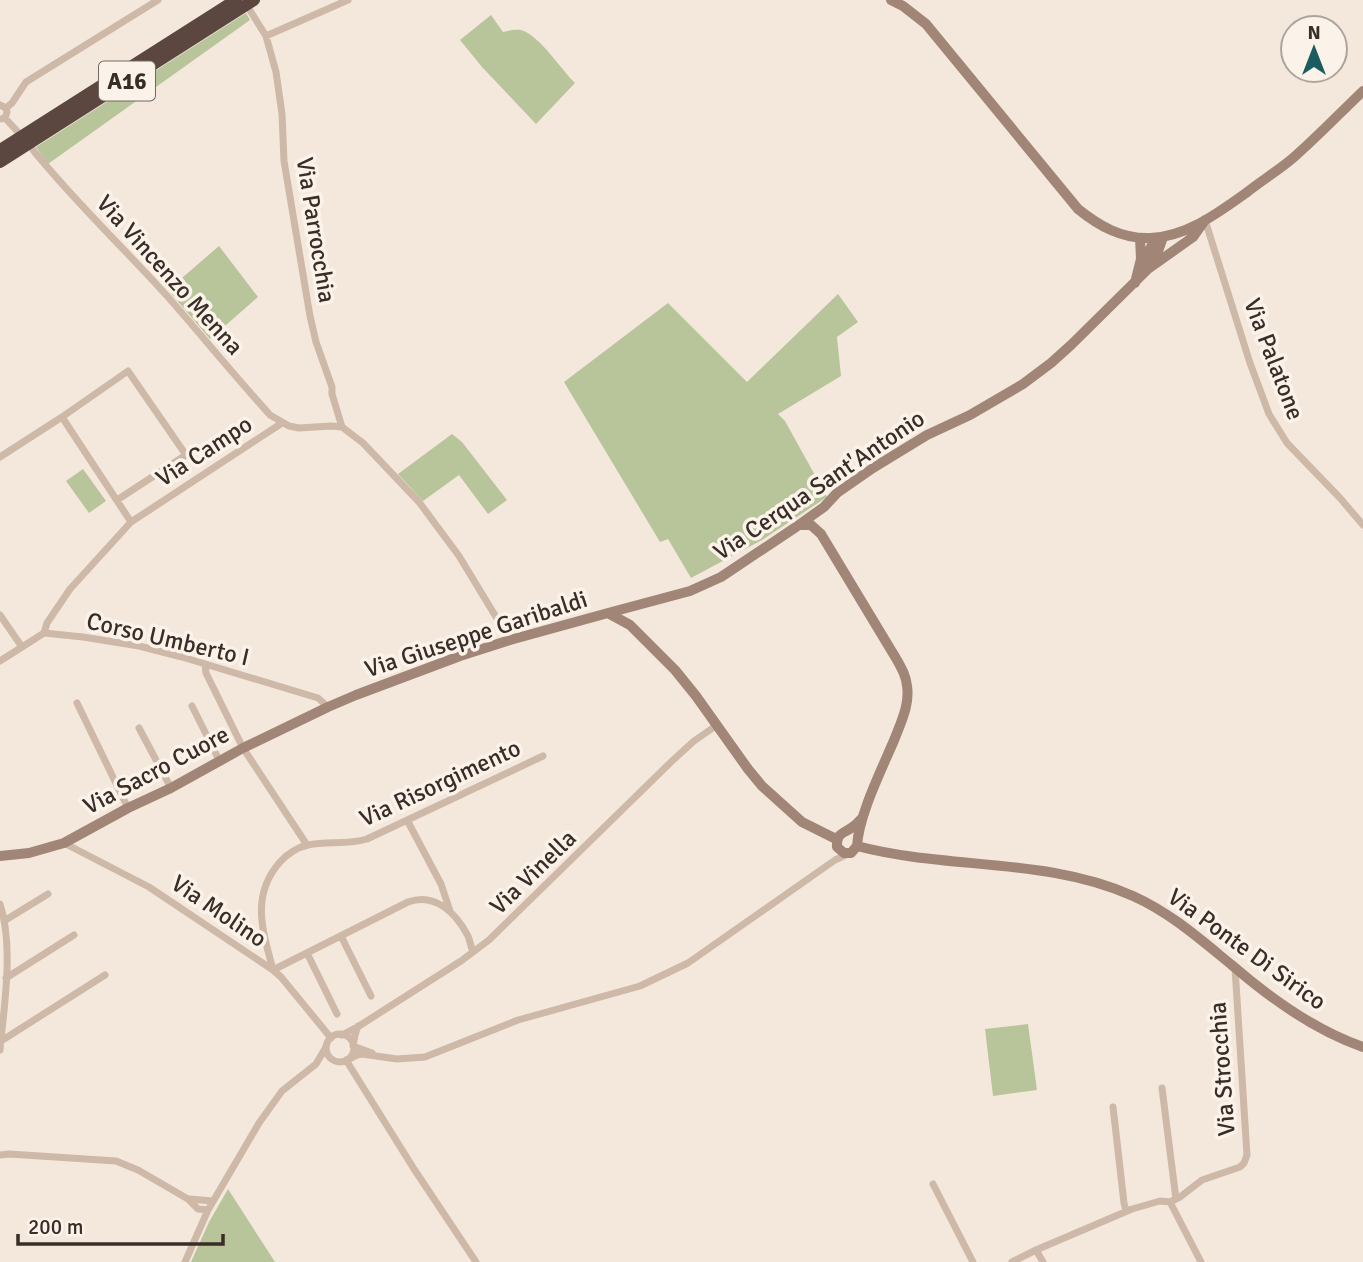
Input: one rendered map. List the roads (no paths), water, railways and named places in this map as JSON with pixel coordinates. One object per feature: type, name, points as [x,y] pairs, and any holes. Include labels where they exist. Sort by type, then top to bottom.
[{"type":"highway","name":"A16","points":[[0,150],[236,0]]},
{"type":"highway","name":"A16","points":[[0,162],[254,0]]},
{"type":"street","points":[[17,131],[2,118],[7,112],[3,106],[12,103],[26,82],[158,0]]},
{"type":"street","name":"Via Parrocchia","points":[[244,0],[266,36],[276,72],[282,114],[284,161],[310,316],[342,427]]},
{"type":"street","points":[[266,36],[348,0]]},
{"type":"street","points":[[891,0],[926,24],[1078,208],[1102,227],[1115,233],[1140,238],[1158,238],[1191,228],[1230,204],[1292,159],[1363,91]]},
{"type":"street","name":"Via Vincenzo Menna","points":[[33,150],[105,232],[166,295],[270,415],[282,423]]},
{"type":"street","points":[[1143,270],[1192,237],[1205,220]]},
{"type":"street","name":"Via Palatone","points":[[1205,220],[1269,414],[1287,443],[1363,525]]},
{"type":"street","name":"Via Cerqua Sant'Antonio","points":[[1140,238],[1143,270]]},
{"type":"street","name":"Via Cerqua Sant'Antonio","points":[[608,613],[690,591],[721,577],[811,521],[837,493],[873,468],[1023,384],[1051,363],[1135,284],[1158,238]]},
{"type":"street","name":"Via Campo","points":[[62,417],[128,371],[186,455],[117,500]]},
{"type":"street","points":[[0,457],[62,417],[131,522]]},
{"type":"street","name":"Via Campo","points":[[44,633],[47,623],[70,589],[131,522],[282,423],[299,428],[342,427]]},
{"type":"street","points":[[342,427],[363,443],[419,502],[459,556],[510,640]]},
{"type":"street","points":[[311,1068],[362,1054],[405,1059],[425,1057],[527,1017],[640,986],[688,963],[828,865],[853,851],[862,818],[902,720],[908,700],[908,687],[905,674],[897,660],[811,521]]},
{"type":"street","name":"Via Giuseppe Garibaldi","points":[[328,707],[413,673],[510,640],[608,613],[630,625],[652,646],[696,696],[748,769],[781,803],[803,822],[839,840]]},
{"type":"street","points":[[0,615],[22,647]]},
{"type":"street","points":[[0,661],[44,633]]},
{"type":"street","name":"Corso Umberto I","points":[[44,633],[139,646],[318,698],[328,707]]},
{"type":"street","points":[[205,664],[206,673],[243,748],[307,845]]},
{"type":"street","points":[[77,704],[128,808]]},
{"type":"street","points":[[191,706],[220,762]]},
{"type":"street","name":"Via Sacro Cuore","points":[[0,856],[29,853],[64,843],[243,748],[328,707]]},
{"type":"street","name":"Via Vinella","points":[[342,1035],[484,945],[672,761],[717,725]]},
{"type":"street","points":[[139,728],[171,788]]},
{"type":"street","name":"Via Risorgimento","points":[[273,970],[261,910],[264,887],[275,867],[285,857],[307,845],[367,839],[543,756]]},
{"type":"street","points":[[828,865],[839,840],[862,818]]},
{"type":"street","points":[[407,820],[441,884],[451,912]]},
{"type":"street","name":"Via Ponte Di Sirico","points":[[839,840],[850,833],[857,842],[892,854],[1017,867],[1111,887],[1169,915],[1234,968],[1297,1014],[1319,1028],[1363,1048]]},
{"type":"street","points":[[839,840],[841,852],[848,854]]},
{"type":"street","name":"Via Molino","points":[[64,843],[149,887],[273,970],[331,1038]]},
{"type":"street","points":[[4,921],[48,894]]},
{"type":"street","points":[[273,970],[416,899],[431,900],[446,907],[467,936],[473,952]]},
{"type":"street","points":[[0,905],[6,951],[0,1050]]},
{"type":"street","points":[[6,978],[74,936]]},
{"type":"street","points":[[341,936],[371,996]]},
{"type":"street","points":[[467,936],[484,945]]},
{"type":"street","points":[[307,953],[337,1014]]},
{"type":"street","name":"Via Strocchia","points":[[1012,1262],[1126,1211],[1160,1201],[1173,1201],[1202,1180],[1240,1167],[1246,1158],[1234,968]]},
{"type":"street","points":[[1,1041],[105,975]]},
{"type":"street","points":[[348,1059],[352,1055],[359,1026]]},
{"type":"street","points":[[186,1262],[208,1210],[260,1123],[282,1091],[320,1059],[331,1038],[342,1035],[349,1038],[354,1046],[383,1057]]},
{"type":"street","points":[[326,1047],[328,1056],[336,1061]]},
{"type":"street","points":[[348,1059],[414,1169],[476,1262]]},
{"type":"street","points":[[1162,1088],[1173,1201],[1201,1262]]},
{"type":"street","points":[[1113,1107],[1126,1211]]},
{"type":"street","points":[[0,1152],[116,1161],[138,1170],[198,1209],[208,1210]]},
{"type":"street","points":[[933,1184],[973,1262]]},
{"type":"street","points":[[191,1202],[213,1201]]},
{"type":"street","points":[[191,1202],[199,1216],[200,1229]]},
{"type":"street","points":[[1036,1250],[1043,1262]]}]
